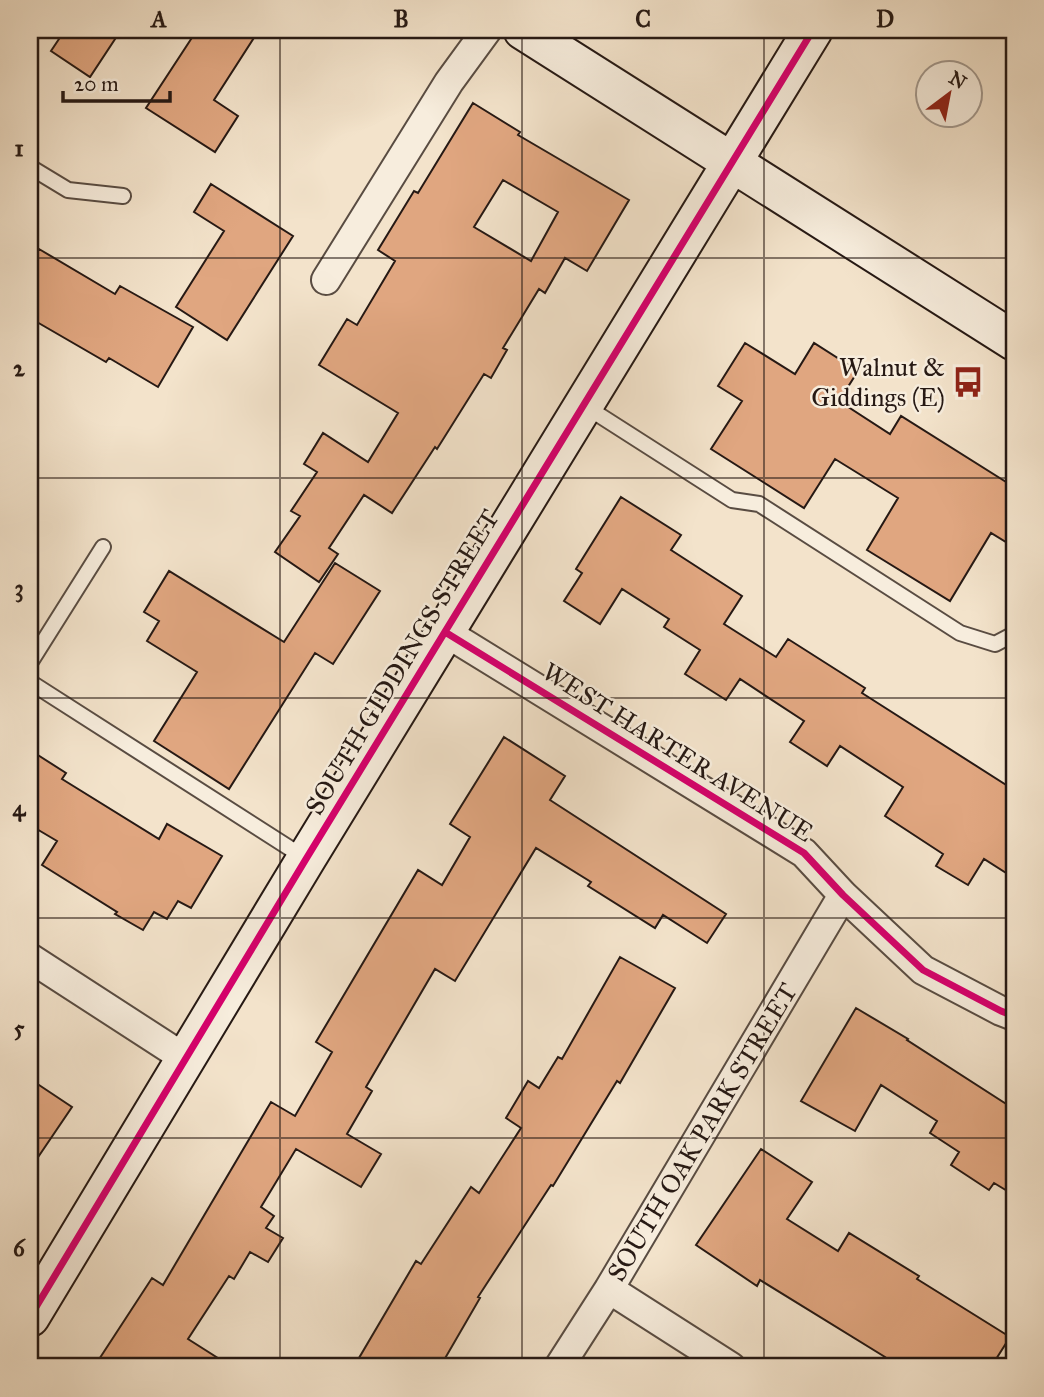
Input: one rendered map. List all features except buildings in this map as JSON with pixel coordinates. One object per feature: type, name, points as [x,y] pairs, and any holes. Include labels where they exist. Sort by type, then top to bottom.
[{"type":"street","points":[[326,280],[449,82],[486,30]]},
{"type":"street","points":[[523,30],[1014,341]]},
{"type":"street","name":"SOUTH GIDDINGS STREET","points":[[30,1317],[306,859],[813,30]]},
{"type":"street","name":"WEST HARTER AVENUE","points":[[445,632],[804,853],[843,895],[923,970],[1014,1016]]},
{"type":"street","name":"SOUTH OAK PARK STREET","points":[[559,1367],[609,1289],[843,895]]},
{"type":"street","points":[[30,958],[186,1059]]},
{"type":"street","points":[[609,1289],[731,1367]]},
{"type":"lane","points":[[30,167],[68,190],[123,196]]},
{"type":"lane","points":[[584,405],[732,500],[759,504],[960,633],[995,644],[1014,634]]},
{"type":"lane","points":[[30,663],[103,547]]},
{"type":"lane","points":[[30,682],[306,859]]},
{"type":"cycle path","points":[[30,1317],[306,859],[813,30]]},
{"type":"cycle path","points":[[445,632],[804,853],[843,895],[923,970],[1014,1016]]},
{"type":"place","name":"Walnut & Giddings (E)","points":[[968,382]]}]
